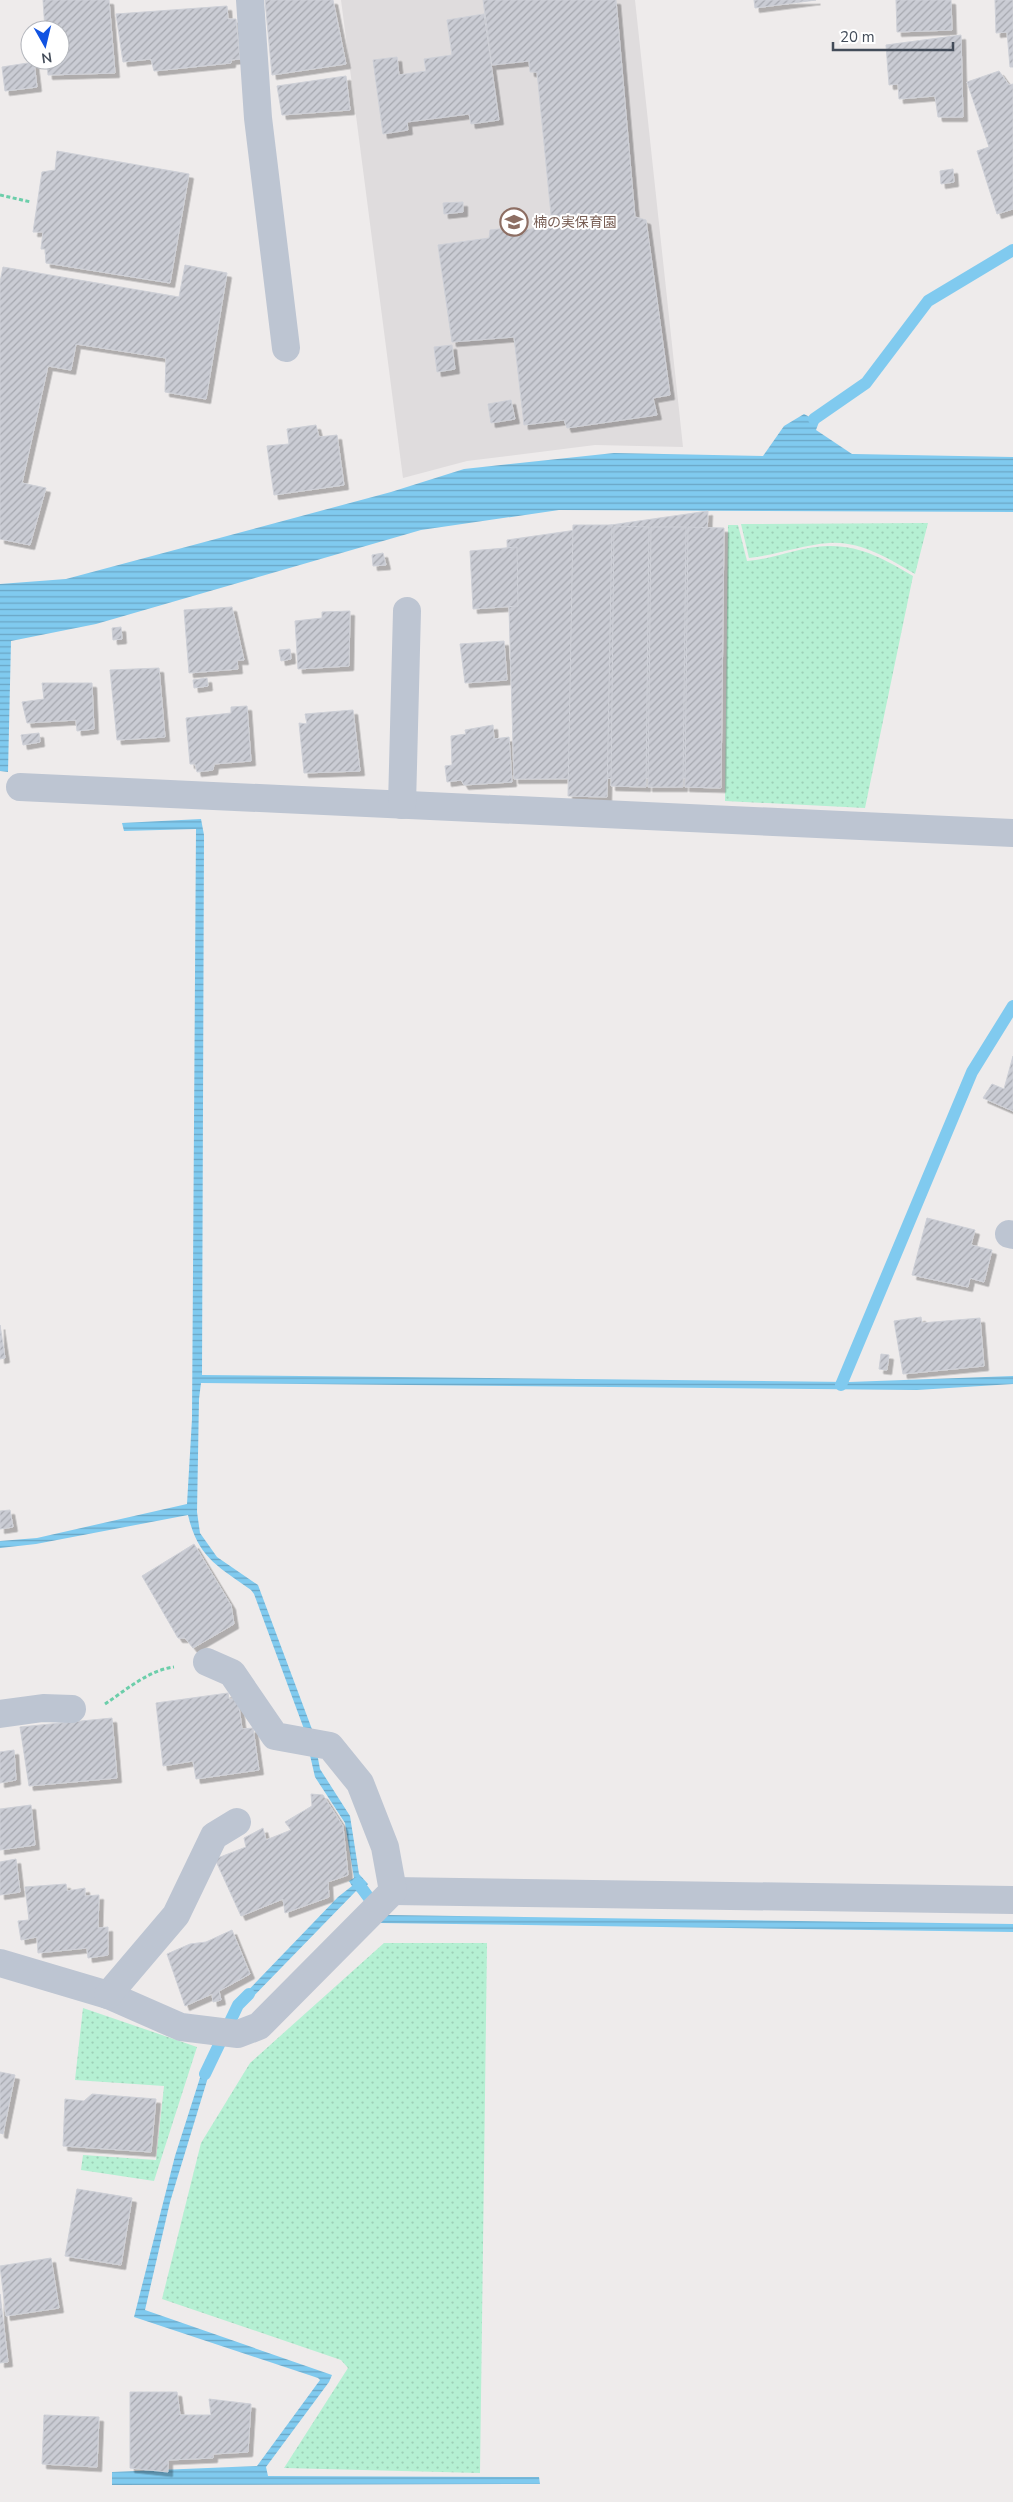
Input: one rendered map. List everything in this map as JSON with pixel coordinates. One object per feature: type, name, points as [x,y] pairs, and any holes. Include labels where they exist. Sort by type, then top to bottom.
[{"type":"street","points":[[250,0],[258,118],[286,348]]},
{"type":"street","points":[[402,805],[407,611]]},
{"type":"street","points":[[20,787],[1013,834]]},
{"type":"street","points":[[207,1662],[232,1673],[275,1736],[330,1746],[360,1784],[384,1847],[393,1891]]},
{"type":"street","points":[[0,1714],[43,1708],[72,1709]]},
{"type":"street","points":[[108,1996],[176,1915],[214,1836],[237,1822]]},
{"type":"street","points":[[0,1963],[108,1996],[181,2027],[238,2034],[260,2026],[393,1891],[1013,1900]]},
{"type":"path","points":[[0,195],[31,202]]},
{"type":"path","points":[[72,1709],[97,1710],[139,1682],[166,1668],[207,1662]]},
{"type":"shaded area","name":"楠の実保育園","points":[[341,0],[635,0],[683,447],[595,445],[467,461],[403,478]]},
{"type":"green space","points":[[928,523],[915,574],[874,552],[841,543],[819,544],[749,558],[741,524]]},
{"type":"green space","points":[[728,525],[738,525],[747,561],[820,546],[831,546],[853,549],[874,555],[913,576],[865,808],[725,801]]},
{"type":"green space","points":[[384,1943],[487,1943],[480,2473],[284,2468],[348,2368],[341,2360],[162,2299],[201,2143],[250,2063]]},
{"type":"green space","points":[[83,2008],[197,2047],[154,2181],[81,2170],[83,2155],[156,2160],[164,2086],[75,2080]]},
{"type":"water","points":[[804,414],[819,422],[816,430],[852,454],[1013,457],[1013,512],[559,510],[421,530],[96,624],[11,641],[8,772],[0,771],[0,584],[66,579],[391,492],[464,469],[614,453],[763,456],[784,426]]},
{"type":"water","points":[[201,819],[204,835],[202,1375],[849,1382],[1013,1376],[1013,1384],[917,1390],[201,1383],[199,1399],[197,1512],[200,1533],[217,1557],[258,1585],[313,1732],[320,1769],[350,1816],[359,1874],[368,1884],[360,1894],[356,1891],[242,2008],[236,2003],[338,1897],[352,1886],[349,1881],[354,1878],[345,1823],[315,1777],[304,1729],[254,1594],[211,1560],[197,1541],[188,1515],[36,1544],[0,1548],[0,1541],[37,1538],[187,1504],[192,1419],[196,829],[124,831],[122,823]]},
{"type":"water","points":[[387,1915],[1013,1924],[1013,1932],[380,1923]]},
{"type":"water","points":[[206,2059],[213,2061],[170,2202],[145,2310],[332,2375],[329,2382],[266,2467],[268,2476],[539,2477],[540,2484],[112,2485],[112,2472],[257,2466],[320,2380],[134,2317],[175,2156]]},
{"type":"building","points":[[43,0],[109,0],[115,73],[48,75],[48,70],[70,70],[70,20],[44,20]]},
{"type":"building","points":[[265,0],[333,0],[346,64],[272,75]]},
{"type":"building","points":[[483,0],[616,0],[635,217],[646,220],[670,395],[653,398],[657,415],[567,428],[564,420],[524,425],[514,337],[452,342],[438,245],[489,238],[490,230],[508,228],[514,234],[552,225],[537,72],[530,72],[529,61],[492,65]]},
{"type":"building","points":[[754,0],[816,0],[755,8]]},
{"type":"building","points":[[896,0],[951,0],[952,30],[897,32]]},
{"type":"building","points":[[995,0],[1013,0],[1013,67],[1010,67],[1007,32],[996,33]]},
{"type":"building","points":[[227,6],[228,19],[236,19],[240,59],[231,60],[231,63],[154,71],[151,59],[123,62],[116,14]]},
{"type":"building","points":[[484,14],[499,120],[471,124],[469,114],[407,122],[408,130],[383,134],[373,60],[397,57],[399,75],[426,71],[424,59],[452,55],[447,20]]},
{"type":"building","points":[[961,35],[963,117],[938,117],[935,96],[899,99],[898,84],[889,85],[886,45]]},
{"type":"building","points":[[20,64],[20,70],[35,70],[37,87],[5,91],[2,67]]},
{"type":"building","points":[[999,71],[1009,85],[1013,84],[1013,209],[997,214],[977,151],[989,147],[967,82]]},
{"type":"building","points":[[346,76],[350,110],[282,115],[277,86]]},
{"type":"building","points":[[57,151],[189,174],[170,283],[46,263],[45,249],[41,249],[43,232],[33,232],[42,172],[55,170]]},
{"type":"building","points":[[953,169],[954,182],[941,184],[940,171]]},
{"type":"building","points":[[463,202],[463,212],[444,214],[443,203]]},
{"type":"building","points":[[185,265],[227,273],[206,399],[165,392],[166,358],[76,344],[71,370],[48,366],[22,483],[46,488],[30,545],[0,539],[0,282],[3,267],[179,297]]},
{"type":"building","points":[[452,345],[455,369],[437,372],[434,347]]},
{"type":"building","points":[[511,400],[515,419],[491,423],[488,404]]},
{"type":"building","points":[[316,425],[319,437],[337,435],[344,485],[274,495],[267,446],[289,444],[287,429]]},
{"type":"building","points":[[708,511],[697,778],[514,779],[507,540]]},
{"type":"building","points":[[573,525],[612,525],[607,797],[568,796]]},
{"type":"building","points":[[614,526],[649,527],[646,787],[611,786]]},
{"type":"building","points":[[651,527],[686,527],[683,787],[648,787]]},
{"type":"building","points":[[688,527],[724,528],[721,788],[685,787]]},
{"type":"building","points":[[517,547],[518,606],[473,609],[470,551]]},
{"type":"building","points":[[383,553],[386,565],[373,566],[372,555]]},
{"type":"building","points":[[232,607],[244,660],[237,660],[238,669],[189,673],[184,610]]},
{"type":"building","points":[[350,611],[349,666],[298,669],[295,621],[322,618],[322,612]]},
{"type":"building","points":[[121,627],[122,639],[113,640],[112,628]]},
{"type":"building","points":[[504,641],[507,680],[465,683],[460,644]]},
{"type":"building","points":[[290,649],[291,659],[281,661],[279,650]]},
{"type":"building","points":[[159,668],[165,737],[117,740],[110,670]]},
{"type":"building","points":[[207,678],[208,686],[194,688],[193,680]]},
{"type":"building","points":[[42,683],[92,683],[94,729],[77,731],[76,720],[27,723],[22,702],[44,699]]},
{"type":"building","points":[[247,706],[251,761],[214,764],[213,770],[197,772],[195,764],[190,764],[186,718],[231,713],[231,707]]},
{"type":"building","points":[[353,710],[360,771],[304,773],[299,723],[307,724],[305,714]]},
{"type":"building","points":[[493,725],[494,739],[509,737],[512,782],[464,785],[461,780],[447,782],[445,766],[452,765],[451,736],[466,734],[465,730]]},
{"type":"building","points":[[39,733],[40,742],[23,745],[21,735]]},
{"type":"building","points":[[1013,1056],[1013,1111],[983,1098],[992,1084],[1004,1089]]},
{"type":"building","points":[[927,1218],[975,1230],[971,1245],[992,1250],[984,1282],[970,1278],[968,1287],[912,1275]]},
{"type":"building","points":[[921,1317],[922,1323],[980,1318],[984,1366],[903,1374],[894,1321]]},
{"type":"building","points":[[0,1325],[5,1358],[0,1359]]},
{"type":"building","points":[[881,1354],[889,1355],[887,1370],[879,1369]]},
{"type":"building","points":[[10,1510],[13,1527],[0,1529],[0,1511]]},
{"type":"building","points":[[194,1544],[231,1605],[234,1624],[193,1648],[185,1638],[178,1638],[142,1576]]},
{"type":"building","points":[[228,1693],[229,1699],[238,1699],[242,1729],[253,1728],[259,1770],[196,1779],[193,1761],[163,1766],[156,1703]]},
{"type":"building","points":[[112,1718],[117,1778],[29,1786],[20,1727]]},
{"type":"building","points":[[14,1750],[16,1780],[0,1783],[0,1752]]},
{"type":"building","points":[[311,1794],[323,1795],[343,1826],[348,1875],[328,1882],[329,1897],[285,1913],[283,1899],[241,1916],[215,1859],[246,1847],[244,1838],[263,1828],[266,1840],[291,1830],[285,1822],[312,1806]]},
{"type":"building","points":[[31,1805],[35,1845],[0,1850],[0,1809]]},
{"type":"building","points":[[16,1859],[20,1892],[0,1895],[0,1862]]},
{"type":"building","points":[[66,1884],[67,1891],[85,1888],[85,1896],[99,1895],[98,1928],[108,1927],[108,1955],[88,1958],[87,1948],[38,1953],[37,1937],[21,1940],[18,1921],[29,1920],[25,1887]]},
{"type":"building","points":[[232,1930],[250,1974],[219,1991],[221,2000],[213,2002],[212,1994],[185,2006],[167,1954],[190,1944],[206,1942]]},
{"type":"building","points":[[0,2072],[15,2075],[3,2134],[0,2133]]},
{"type":"building","points":[[92,2094],[156,2099],[151,2152],[63,2146],[65,2099],[84,2101]]},
{"type":"building","points":[[77,2189],[132,2198],[121,2265],[65,2256]]},
{"type":"building","points":[[51,2258],[59,2308],[6,2316],[0,2266]]},
{"type":"building","points":[[0,2294],[8,2362],[0,2363]]},
{"type":"building","points":[[130,2392],[177,2392],[180,2415],[211,2415],[209,2399],[251,2404],[248,2452],[213,2454],[213,2458],[168,2460],[168,2472],[130,2468]]},
{"type":"building","points":[[44,2415],[99,2417],[97,2467],[42,2464]]},
{"type":"waterway","points":[[814,419],[866,383],[928,301],[1013,250]]},
{"type":"waterway","points":[[841,1385],[972,1072],[1013,1006]]},
{"type":"waterway","points":[[358,1883],[377,1909]]},
{"type":"waterway","points":[[205,2074],[238,2005],[249,1994]]},
{"type":"place","name":"楠の実保育園","points":[[514,222]]}]
